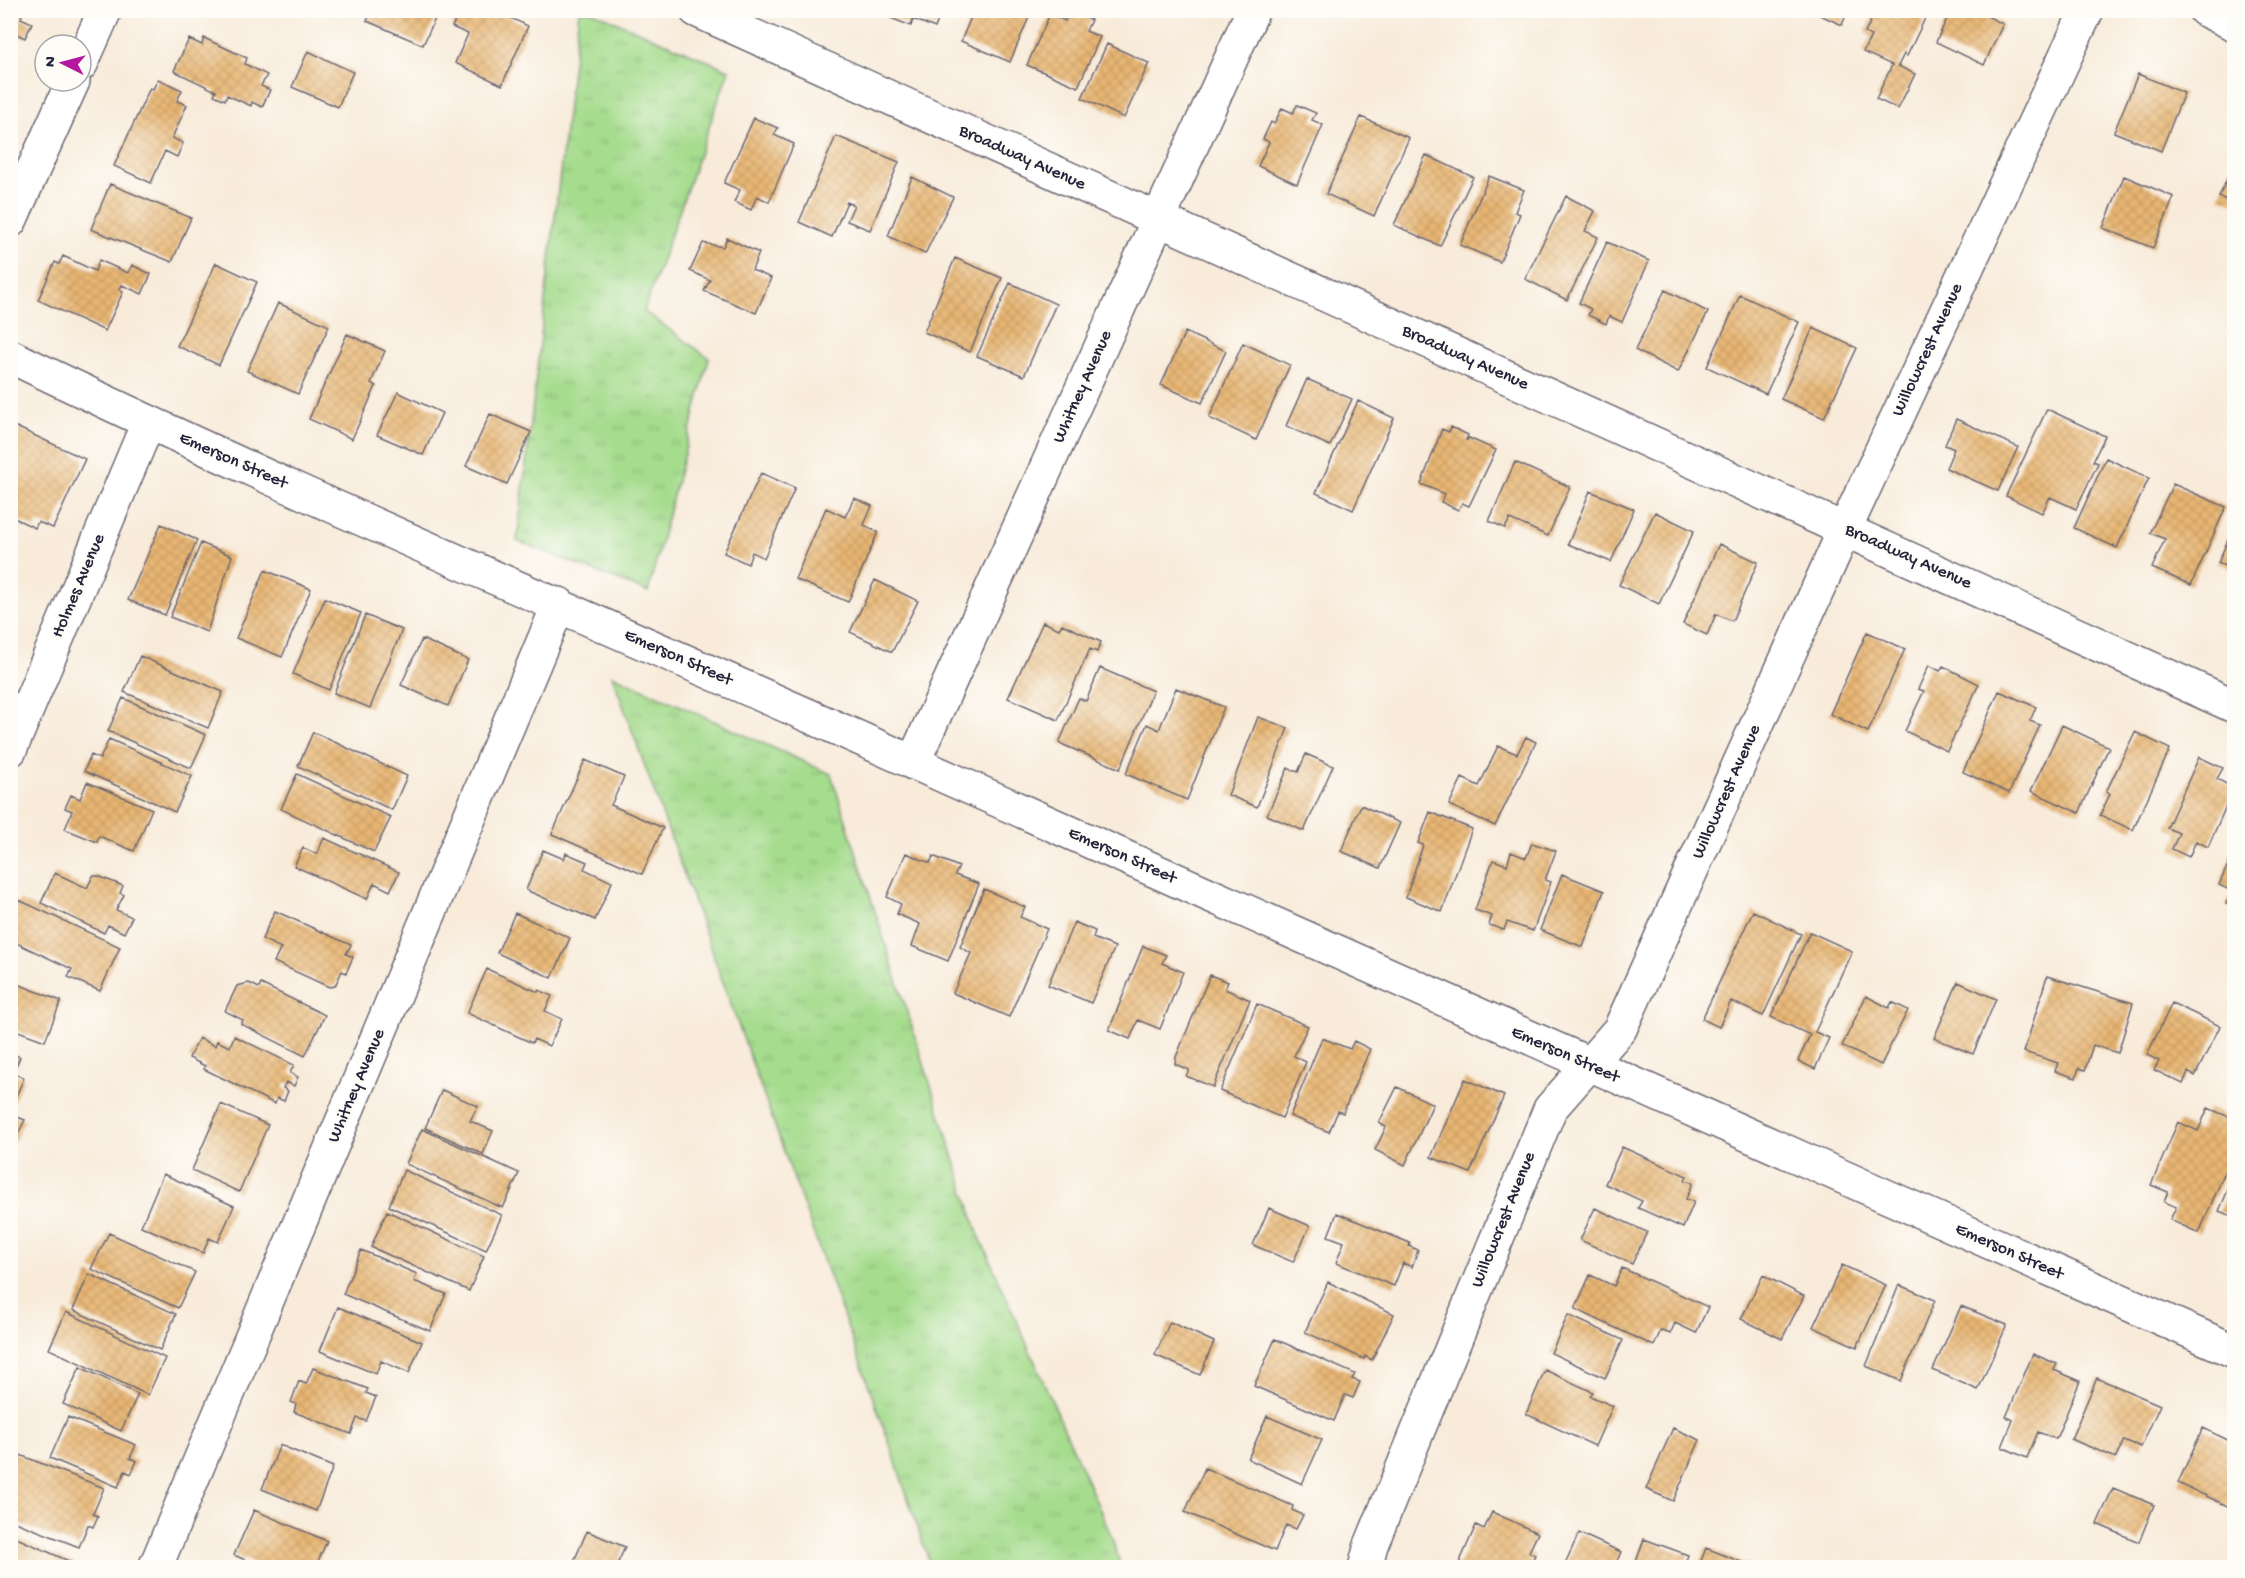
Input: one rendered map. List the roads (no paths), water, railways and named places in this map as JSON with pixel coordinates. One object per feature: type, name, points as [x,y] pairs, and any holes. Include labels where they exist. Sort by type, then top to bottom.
[{"type":"street","points":[[93,37],[105,10]]},
{"type":"street","name":"Broadway Avenue","points":[[696,10],[2235,705]]},
{"type":"street","name":"Whitney Avenue","points":[[913,763],[1253,10]]},
{"type":"street","name":"Willowcrest Avenue","points":[[1365,1568],[1371,1545],[1550,1109],[1620,1029],[1845,529],[2087,10]]},
{"type":"street","points":[[2205,10],[2235,24]]},
{"type":"street","points":[[10,221],[68,93]]},
{"type":"street","name":"Emerson Street","points":[[10,356],[148,423],[2235,1352]]},
{"type":"street","name":"Holmes Avenue","points":[[10,750],[148,423]]},
{"type":"street","name":"Whitney Avenue","points":[[154,1568],[559,604]]}]
